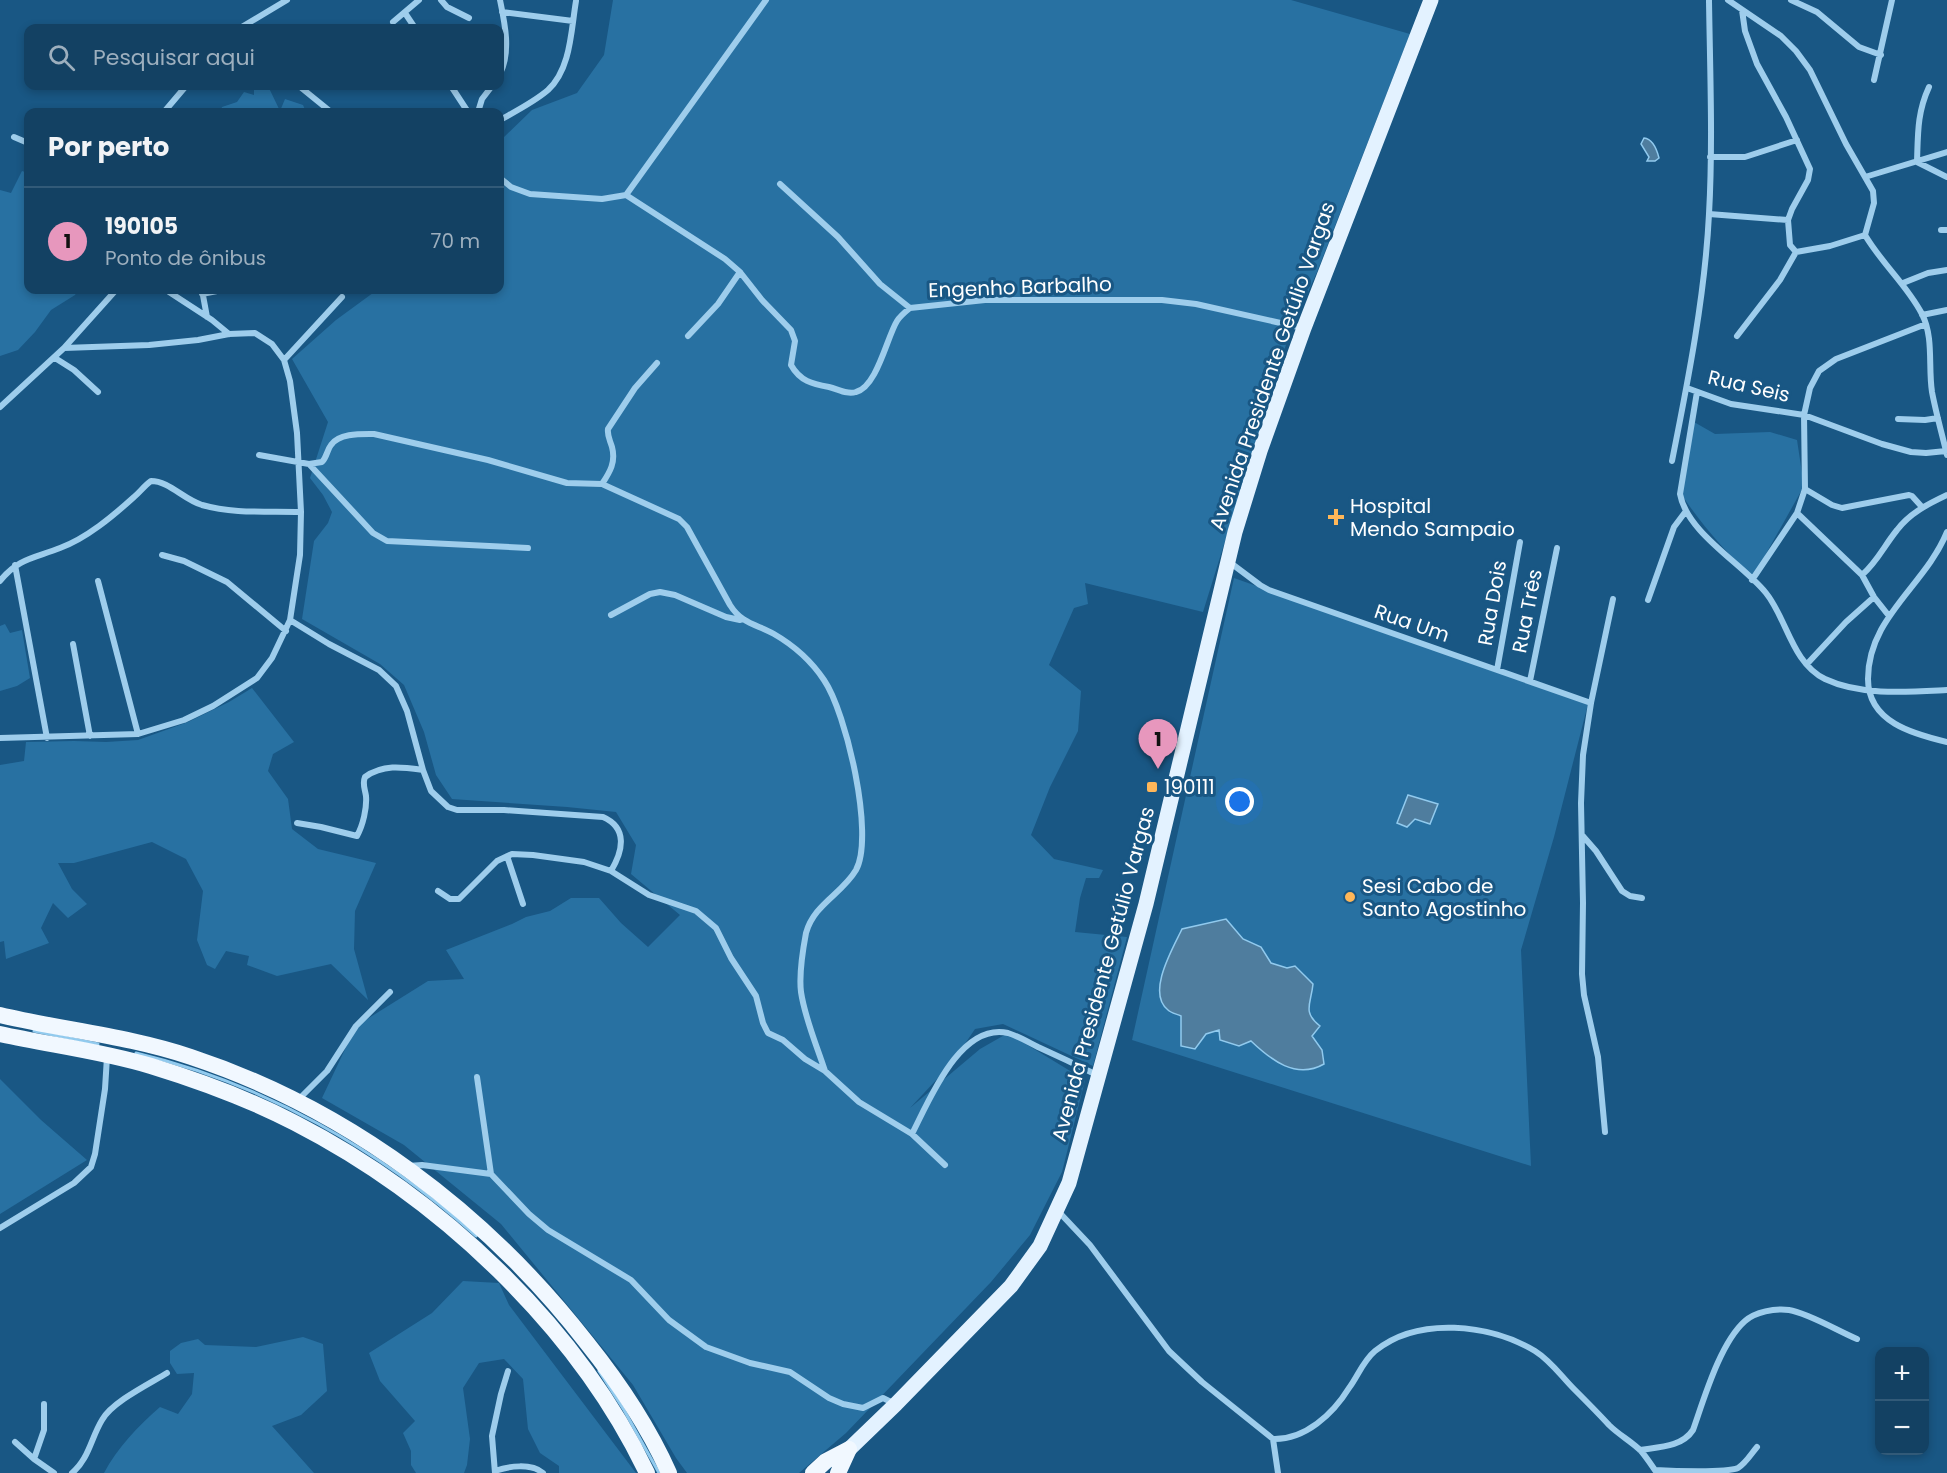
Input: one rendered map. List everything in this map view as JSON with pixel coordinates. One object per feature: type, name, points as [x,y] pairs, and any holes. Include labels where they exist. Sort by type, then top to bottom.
[{"type":"highway","points":[[0,1015],[146,1043],[192,1057],[297,1101],[405,1167],[468,1216],[561,1309],[620,1386],[661,1455],[669,1473]]},
{"type":"highway","points":[[0,1034],[107,1055],[192,1080],[237,1096],[293,1122],[354,1157],[429,1209],[517,1290],[564,1341],[613,1410],[646,1473]]},
{"type":"highway","points":[[813,1473],[831,1457],[849,1449]]},
{"type":"highway","points":[[838,1473],[849,1449]]},
{"type":"highway","points":[[661,1455],[678,1473]]},
{"type":"main road","name":"Avenida Presidente Getúlio Vargas","points":[[825,1473],[1011,1286],[1040,1246],[1058,1211],[1069,1183],[1100,1076],[1146,904],[1228,561],[1260,451],[1304,328],[1431,0]]},
{"type":"street","points":[[247,24],[287,0]]},
{"type":"street","points":[[393,22],[419,0]]},
{"type":"street","points":[[441,0],[447,7],[469,18]]},
{"type":"street","points":[[500,0],[503,24]]},
{"type":"street","points":[[504,181],[511,187],[530,194],[602,199],[626,195],[766,0]]},
{"type":"street","points":[[1672,461],[1687,388],[1709,214],[1709,0]]},
{"type":"street","points":[[1728,0],[1781,36],[1796,51],[1810,70],[1846,144],[1873,191],[1874,203],[1865,235],[1893,275],[1903,283],[1926,324],[1932,392],[1946,453]]},
{"type":"street","points":[[1791,0],[1817,12],[1859,47],[1881,55]]},
{"type":"street","points":[[1874,80],[1892,0]]},
{"type":"street","points":[[504,117],[549,89],[560,74],[566,60],[576,1]]},
{"type":"street","points":[[1742,10],[1745,31],[1756,64],[1810,168],[1809,176],[1788,220],[1790,245],[1796,252]]},
{"type":"street","points":[[502,12],[573,21]]},
{"type":"street","points":[[405,13],[412,24]]},
{"type":"street","points":[[504,28],[506,60],[504,65]]},
{"type":"street","points":[[1917,162],[1921,104],[1929,87]]},
{"type":"street","points":[[167,108],[183,90]]},
{"type":"street","points":[[304,90],[326,108]]},
{"type":"street","points":[[454,90],[465,108]]},
{"type":"street","points":[[479,108],[482,99],[489,90]]},
{"type":"street","points":[[14,137],[24,141]]},
{"type":"street","points":[[1710,157],[1744,156],[1797,140]]},
{"type":"street","points":[[1865,177],[1947,152]]},
{"type":"street","points":[[1917,162],[1947,177]]},
{"type":"street","points":[[780,184],[838,237],[880,284],[910,308]]},
{"type":"street","name":"Engenho Barbalho","points":[[626,195],[725,259],[740,272],[762,300],[791,330],[795,341],[791,365],[800,377],[808,383],[849,393],[863,390],[882,358],[896,322],[910,308],[985,300],[1162,300],[1196,304],[1304,328]]},
{"type":"street","points":[[1709,214],[1788,220]]},
{"type":"street","points":[[1796,252],[1830,246],[1865,235]]},
{"type":"street","points":[[1737,336],[1780,280],[1796,252]]},
{"type":"street","points":[[1903,283],[1929,273],[1947,270]]},
{"type":"street","points":[[688,336],[718,304],[740,272]]},
{"type":"street","points":[[0,406],[55,358],[112,294]]},
{"type":"street","points":[[171,294],[207,316],[229,334]]},
{"type":"street","points":[[202,294],[207,316]]},
{"type":"street","points":[[284,360],[342,297]]},
{"type":"street","points":[[1922,315],[1947,310]]},
{"type":"street","points":[[1752,580],[1797,513],[1805,489],[1804,415],[1807,396],[1814,379],[1826,365],[1836,359],[1926,324]]},
{"type":"street","points":[[0,738],[138,735],[184,720],[240,690],[257,678],[272,658],[290,620],[300,555],[299,461],[295,408],[284,360],[272,344],[255,333],[229,334],[149,345],[64,348]]},
{"type":"street","points":[[55,358],[74,370],[98,392]]},
{"type":"street","points":[[602,484],[613,463],[608,429],[635,388],[657,363]]},
{"type":"street","name":"Rua Seis","points":[[1687,388],[1731,404],[1804,415],[1882,444],[1911,452],[1946,453]]},
{"type":"street","points":[[1698,392],[1680,494],[1686,511],[1722,552],[1768,595],[1781,616],[1791,643],[1808,664],[1820,677],[1847,687],[1868,690],[1947,690]]},
{"type":"street","points":[[1898,419],[1938,418]]},
{"type":"street","points":[[259,455],[309,464],[322,462],[330,445],[336,439],[357,434],[374,434],[488,460],[567,483],[602,484],[669,513],[683,522],[730,605],[743,620]]},
{"type":"street","points":[[309,464],[373,533],[387,541],[528,548]]},
{"type":"street","points":[[0,581],[15,565],[28,558],[62,548],[86,534],[110,518],[151,481],[161,482],[188,499],[215,508],[238,511],[301,512]]},
{"type":"street","points":[[1805,489],[1832,505],[1842,508],[1909,495],[1915,498],[1922,507]]},
{"type":"street","points":[[1862,575],[1875,562],[1898,529],[1922,507],[1947,495]]},
{"type":"street","points":[[1648,600],[1674,526],[1686,511]]},
{"type":"street","points":[[1797,513],[1862,575],[1874,597],[1889,616]]},
{"type":"street","points":[[1947,532],[1929,567],[1902,598],[1878,633],[1868,658],[1868,690],[1875,708],[1892,722],[1915,734],[1947,742]]},
{"type":"street","name":"Rua Dois","points":[[1497,670],[1520,542]]},
{"type":"street","name":"Rua Três","points":[[1530,681],[1557,548]]},
{"type":"street","points":[[162,555],[184,561],[227,582],[286,631]]},
{"type":"street","name":"Rua Um","points":[[1228,561],[1269,590],[1591,704]]},
{"type":"street","points":[[15,565],[47,738]]},
{"type":"street","points":[[98,581],[138,735]]},
{"type":"street","points":[[611,615],[650,594],[660,592],[675,595],[726,617],[743,620],[773,633],[791,645],[824,680],[837,704],[854,768],[863,836],[858,864],[851,877],[822,904],[813,917],[806,934],[801,992],[825,1071]]},
{"type":"street","points":[[1808,664],[1846,622],[1874,597]]},
{"type":"street","points":[[1605,1132],[1598,1057],[1584,996],[1582,974],[1581,835],[1583,762],[1591,704],[1613,599]]},
{"type":"street","points":[[290,620],[329,644],[379,670],[396,686],[407,711],[431,791],[445,805],[453,809],[595,815],[607,818],[616,824],[621,833],[619,851],[611,871]]},
{"type":"street","points":[[73,644],[90,736]]},
{"type":"street","points":[[297,824],[321,826],[357,836],[366,807],[363,783],[365,777],[373,771],[385,768],[423,770]]},
{"type":"street","points":[[1581,835],[1596,851],[1622,891],[1630,896],[1642,898]]},
{"type":"street","points":[[438,891],[456,900],[465,895],[497,861],[507,856],[520,854],[547,856],[584,862],[611,871],[649,895],[696,911],[710,921],[756,996],[762,1023],[772,1036],[783,1040],[816,1067],[825,1071],[859,1102],[912,1134],[945,1165]]},
{"type":"street","points":[[507,856],[523,904]]},
{"type":"street","points":[[297,1101],[327,1071],[356,1026],[390,992]]},
{"type":"street","points":[[912,1134],[925,1104],[947,1070],[970,1043],[991,1032],[1008,1033],[1100,1076]]},
{"type":"street","points":[[0,1228],[74,1183],[91,1167],[105,1089],[107,1055]]},
{"type":"street","points":[[477,1077],[491,1174],[528,1214],[548,1230],[631,1280],[669,1320],[706,1347],[750,1363],[790,1372],[829,1398],[843,1404],[863,1408],[883,1398],[896,1404]]},
{"type":"street","points":[[405,1167],[422,1165],[491,1174]]},
{"type":"street","points":[[1058,1211],[1090,1245],[1169,1351],[1202,1382],[1273,1439],[1278,1473]]},
{"type":"street","points":[[1640,1450],[1678,1443],[1689,1436],[1716,1369],[1730,1342],[1745,1321],[1756,1315],[1770,1311],[1789,1310],[1857,1339]]},
{"type":"street","points":[[1273,1439],[1294,1437],[1326,1415],[1349,1389],[1367,1360],[1387,1343],[1402,1335],[1417,1331],[1455,1328],[1495,1334],[1534,1351],[1554,1366],[1611,1426],[1640,1450],[1656,1471],[1732,1471],[1743,1464],[1757,1447]]},
{"type":"street","points":[[508,1371],[492,1436],[495,1472],[524,1467],[537,1469],[543,1473]]},
{"type":"street","points":[[72,1473],[83,1462],[105,1416],[122,1402],[167,1373]]},
{"type":"street","points":[[34,1459],[44,1430],[44,1404]]},
{"type":"street","points":[[15,1442],[54,1473]]},
{"type":"shaded area","points":[[613,0],[1291,0],[1410,34],[1317,272],[1289,335],[1203,612],[1085,583],[1088,604],[1074,608],[1049,665],[1081,691],[1078,731],[1050,787],[1031,835],[1054,859],[1103,870],[1099,878],[1086,878],[1080,898],[1075,932],[1127,937],[1093,1066],[1003,1024],[975,1029],[952,1063],[910,1108],[980,1049],[1008,1033],[1085,1080],[1062,1172],[1030,1235],[991,1282],[846,1433],[799,1473],[687,1473],[633,1385],[501,1224],[404,1145],[322,1098],[356,1026],[428,981],[464,979],[446,950],[526,917],[550,911],[571,898],[599,898],[621,923],[648,947],[680,915],[631,874],[636,845],[616,812],[452,799],[436,775],[424,732],[404,685],[380,664],[302,619],[314,541],[328,523],[332,512],[310,478],[328,422],[292,359],[336,320],[372,294],[504,294],[504,137],[532,110],[577,93],[604,55]]},
{"type":"shaded area","points":[[254,90],[270,90],[279,108],[222,108],[237,102],[244,92],[254,95]]},
{"type":"shaded area","points":[[285,99],[303,105],[304,108],[281,108]]},
{"type":"shaded area","points":[[1644,138],[1650,140],[1656,148],[1659,158],[1655,161],[1647,161],[1649,157],[1641,144]]},
{"type":"shaded area","points":[[22,171],[24,172],[24,294],[76,294],[51,310],[18,350],[0,356],[0,190],[11,193]]},
{"type":"shaded area","points":[[1694,422],[1715,434],[1770,432],[1797,440],[1804,486],[1753,577],[1714,538],[1681,494]]},
{"type":"shaded area","name":"Sesi Cabo de Santo Agostinho","points":[[1234,578],[1588,704],[1554,837],[1521,950],[1531,1166],[1132,1040]]},
{"type":"shaded area","points":[[5,624],[10,633],[22,630],[30,678],[17,686],[0,691],[0,626]]},
{"type":"shaded area","points":[[252,688],[294,742],[273,754],[268,771],[288,799],[292,829],[318,849],[376,863],[355,911],[354,949],[368,1000],[331,964],[277,976],[247,965],[249,956],[226,951],[215,969],[207,965],[197,940],[203,891],[186,859],[152,842],[74,863],[58,863],[72,889],[87,904],[68,918],[53,903],[41,928],[49,943],[6,959],[4,941],[0,942],[0,765],[24,761],[26,742],[138,740],[188,722]]},
{"type":"shaded area","points":[[1408,795],[1438,804],[1430,824],[1415,819],[1407,827],[1397,823]]},
{"type":"shaded area","points":[[1226,919],[1243,939],[1261,947],[1271,963],[1287,968],[1295,966],[1313,984],[1309,1012],[1320,1026],[1312,1036],[1322,1050],[1324,1064],[1304,1070],[1284,1066],[1251,1041],[1239,1046],[1220,1040],[1219,1030],[1206,1034],[1195,1049],[1181,1046],[1181,1016],[1172,1013],[1162,1002],[1160,982],[1163,970],[1182,929]]},
{"type":"shaded area","points":[[0,1079],[41,1120],[87,1160],[0,1214]]},
{"type":"shaded area","points":[[463,1281],[499,1283],[509,1305],[636,1473],[559,1473],[559,1466],[540,1453],[528,1429],[523,1379],[504,1359],[479,1363],[463,1388],[470,1439],[464,1473],[416,1473],[411,1465],[411,1451],[403,1433],[415,1421],[380,1381],[369,1353],[432,1313]]},
{"type":"shaded area","points":[[303,1337],[323,1344],[327,1391],[301,1415],[272,1426],[314,1473],[104,1473],[122,1446],[152,1414],[160,1407],[178,1414],[192,1394],[194,1373],[177,1374],[170,1363],[170,1351],[181,1343],[198,1339],[205,1345],[256,1347]]},
{"type":"waterway","points":[[34,1031],[98,1044]]},
{"type":"waterway","points":[[136,1053],[229,1082],[274,1101],[318,1124],[360,1148],[400,1175],[476,1236]]},
{"type":"waterway","points":[[599,1371],[659,1473]]},
{"type":"place","name":"Hospital Mendo Sampaio","points":[[1336,517]]},
{"type":"place","name":"190105","points":[[1158,769]]},
{"type":"place","name":"190111","points":[[1152,787]]},
{"type":"place","name":"Sesi Cabo de Santo Agostinho","points":[[1350,897]]}]
